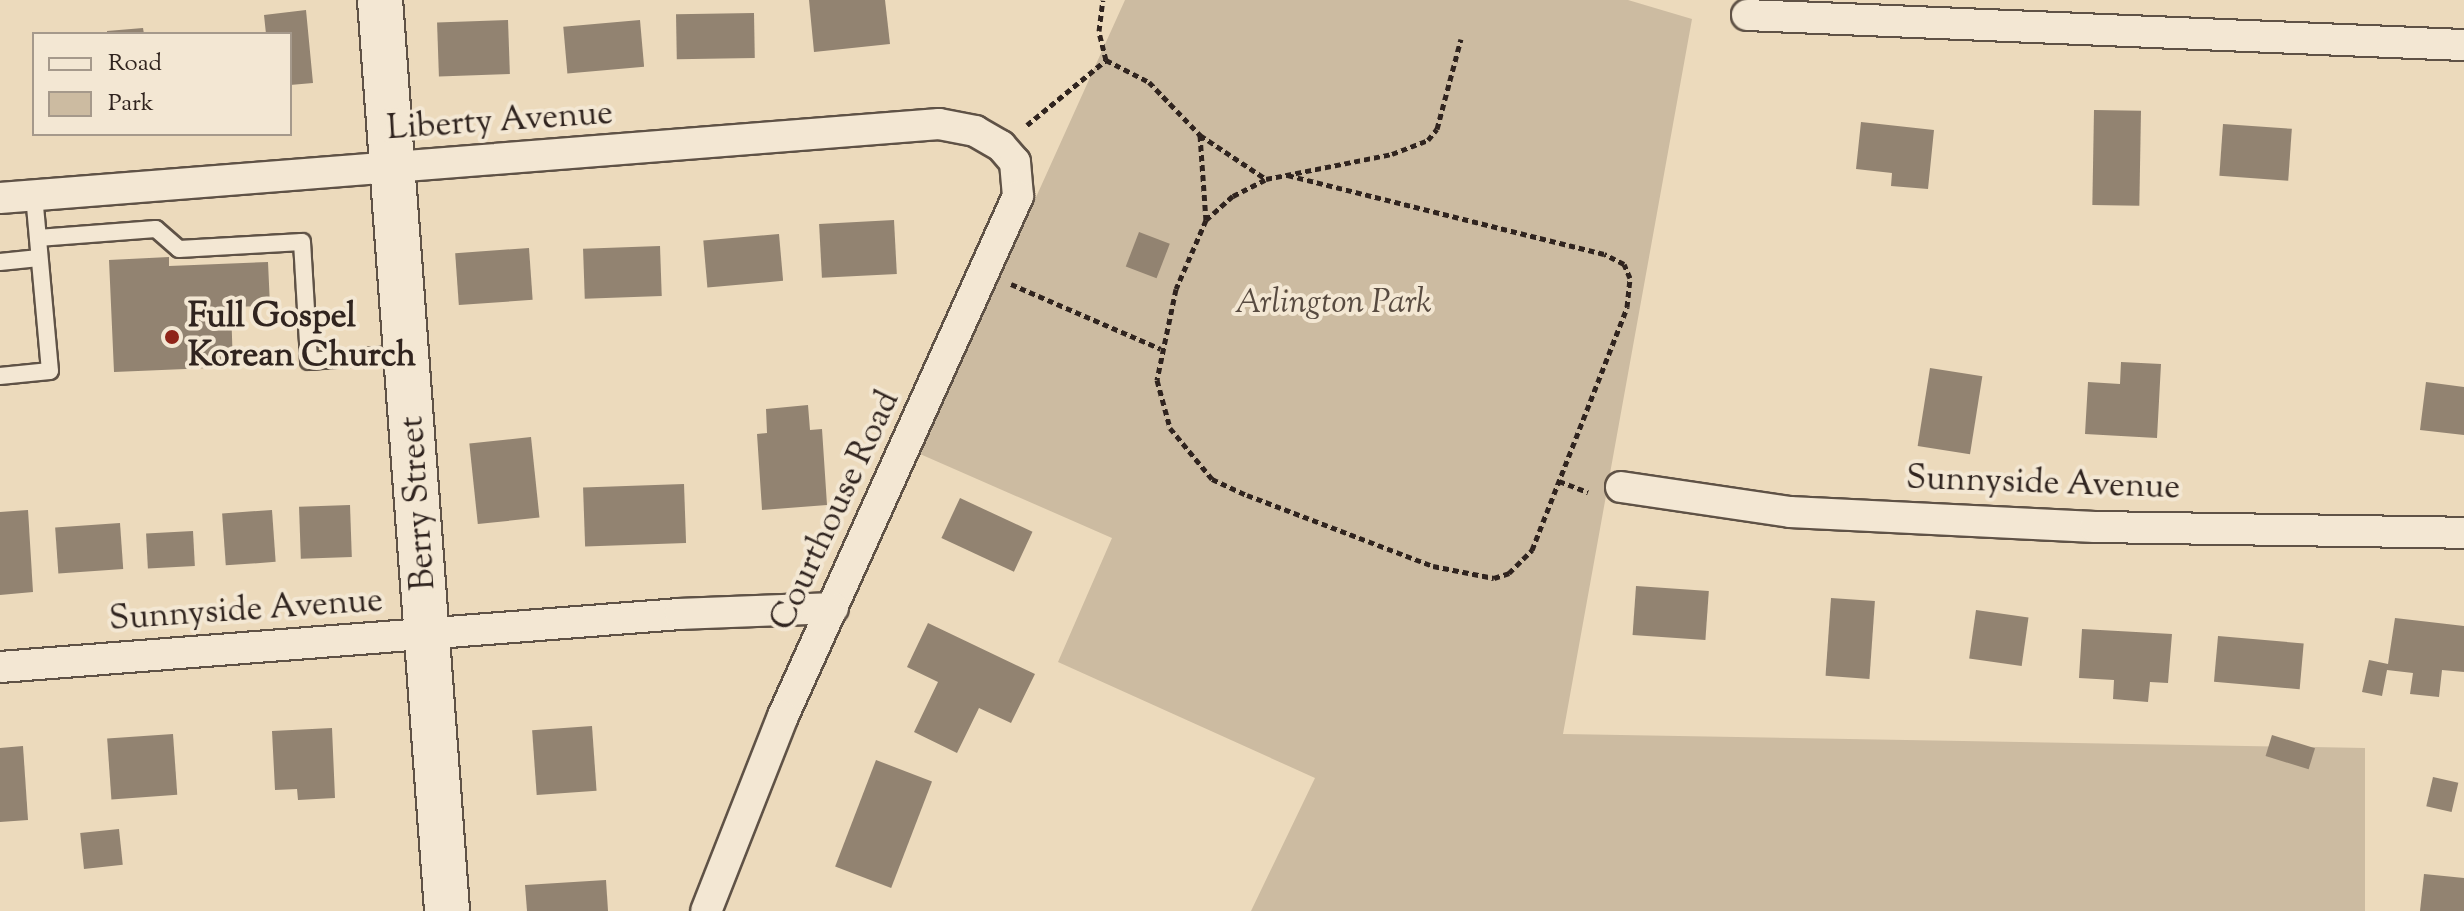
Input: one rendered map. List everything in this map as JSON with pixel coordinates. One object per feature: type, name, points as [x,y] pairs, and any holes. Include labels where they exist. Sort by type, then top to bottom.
[{"type":"street","name":"Berry Street","points":[[380,0],[447,911]]},
{"type":"street","points":[[1747,15],[2464,45]]},
{"type":"street","name":"Liberty Avenue","points":[[0,198],[939,124],[975,131],[1001,146]]},
{"type":"street","name":"Courthouse Road","points":[[706,911],[741,813],[985,272],[1020,181],[1015,162],[1001,146]]},
{"type":"street","name":"Sunnyside Avenue","points":[[1621,487],[1790,512],[2095,527],[2464,533]]},
{"type":"street","name":"Sunnyside Avenue","points":[[0,667],[429,637],[680,614],[833,608]]},
{"type":"lane","points":[[0,376],[50,371],[34,196]]},
{"type":"lane","points":[[38,238],[156,229],[179,249],[302,242],[309,361],[407,354]]},
{"type":"lane","points":[[0,262],[39,258]]},
{"type":"path","points":[[1103,0],[1099,31],[1106,60],[1149,82],[1200,135],[1266,179]]},
{"type":"path","points":[[1288,175],[1604,254],[1624,264],[1630,278],[1627,307],[1532,550],[1509,573],[1470,575],[1433,566],[1212,479],[1170,428],[1157,380],[1161,349],[1176,289],[1206,220],[1233,196],[1266,179],[1392,154],[1428,140],[1437,129],[1461,39]]},
{"type":"path","points":[[1001,146],[1106,60]]},
{"type":"path","points":[[1200,135],[1206,220]]},
{"type":"path","points":[[985,272],[1161,349]]},
{"type":"green space","name":"Arlington Park","points":[[1125,0],[1628,0],[1692,19],[1563,734],[2365,748],[2365,911],[1251,911],[1315,778],[1058,662],[1112,538],[920,454]]},
{"type":"building","points":[[809,0],[885,0],[890,44],[814,52]]},
{"type":"building","points":[[306,10],[313,83],[292,85],[292,32],[266,32],[264,15]]},
{"type":"building","points":[[754,13],[755,58],[677,59],[676,14]]},
{"type":"building","points":[[508,20],[510,74],[439,76],[437,22]]},
{"type":"building","points":[[640,20],[644,67],[567,74],[563,27]]},
{"type":"building","points":[[143,28],[144,32],[107,32]]},
{"type":"building","points":[[2094,110],[2141,111],[2139,206],[2092,205]]},
{"type":"building","points":[[1861,122],[1934,130],[1928,189],[1891,186],[1892,173],[1856,169]]},
{"type":"building","points":[[2223,124],[2292,129],[2288,181],[2219,176]]},
{"type":"building","points":[[894,220],[897,274],[822,278],[819,224]]},
{"type":"building","points":[[1139,232],[1170,244],[1157,278],[1126,267]]},
{"type":"building","points":[[779,234],[783,281],[707,287],[703,241]]},
{"type":"building","points":[[660,246],[662,296],[585,299],[583,249]]},
{"type":"building","points":[[529,248],[533,300],[459,305],[455,253]]},
{"type":"building","name":"Full Gospel Korean Church","points":[[169,257],[169,266],[268,262],[270,306],[231,307],[233,367],[114,372],[109,260]]},
{"type":"building","points":[[2121,362],[2161,364],[2157,438],[2085,434],[2088,382],[2120,384]]},
{"type":"building","points":[[1930,368],[1982,376],[1970,454],[1918,446]]},
{"type":"building","points":[[2426,382],[2464,387],[2464,435],[2420,430]]},
{"type":"building","points":[[808,405],[810,430],[822,429],[827,505],[762,510],[757,434],[767,433],[766,409]]},
{"type":"building","points":[[531,437],[539,518],[478,524],[469,443]]},
{"type":"building","points":[[684,484],[686,543],[585,546],[583,488]]},
{"type":"building","points":[[960,498],[1033,532],[1014,572],[941,538]]},
{"type":"building","points":[[350,505],[352,557],[301,559],[299,507]]},
{"type":"building","points":[[28,510],[33,592],[0,595],[0,512]]},
{"type":"building","points":[[272,510],[276,562],[226,565],[222,513]]},
{"type":"building","points":[[120,523],[123,569],[58,573],[55,528]]},
{"type":"building","points":[[193,531],[195,566],[148,568],[146,533]]},
{"type":"building","points":[[1636,586],[1709,591],[1705,640],[1633,635]]},
{"type":"building","points":[[1831,598],[1875,601],[1869,679],[1826,676]]},
{"type":"building","points":[[1976,610],[2028,617],[2022,666],[1969,659]]},
{"type":"building","points":[[2395,618],[2464,626],[2464,672],[2442,670],[2439,697],[2410,694],[2413,673],[2387,670],[2382,696],[2362,692],[2369,660],[2388,664]]},
{"type":"building","points":[[928,623],[1035,674],[1011,723],[979,708],[957,753],[914,732],[938,682],[907,667]]},
{"type":"building","points":[[2082,629],[2172,634],[2168,683],[2150,682],[2148,702],[2113,699],[2114,680],[2079,678]]},
{"type":"building","points":[[2218,636],[2304,643],[2300,689],[2214,682]]},
{"type":"building","points":[[592,726],[597,791],[537,795],[532,730]]},
{"type":"building","points":[[332,728],[335,798],[298,800],[297,789],[275,790],[272,731]]},
{"type":"building","points":[[173,734],[177,795],[111,799],[107,739]]},
{"type":"building","points":[[2272,735],[2315,748],[2309,769],[2266,756]]},
{"type":"building","points":[[23,746],[28,820],[0,822],[0,748]]},
{"type":"building","points":[[876,760],[932,782],[891,888],[835,866]]},
{"type":"building","points":[[2433,777],[2458,783],[2452,812],[2426,806]]},
{"type":"building","points":[[119,829],[123,865],[84,869],[80,833]]},
{"type":"building","points":[[2424,874],[2464,878],[2464,911],[2420,911]]},
{"type":"building","points":[[606,880],[608,911],[527,911],[525,885]]},
{"type":"place","name":"Full Gospel Korean Church","points":[[172,337]]}]
